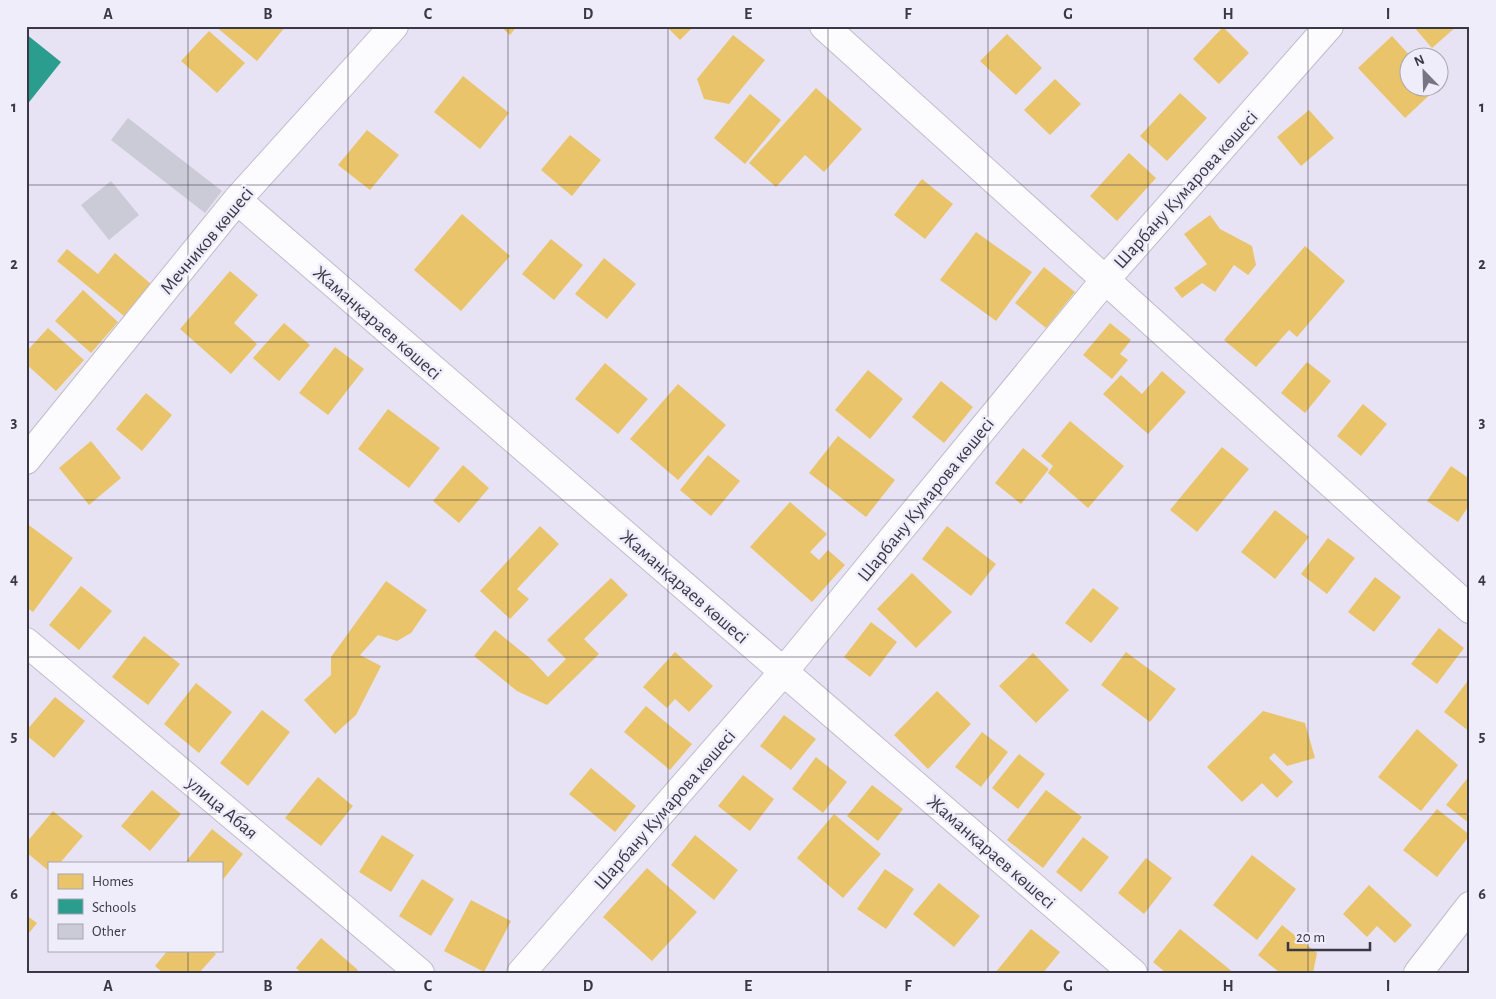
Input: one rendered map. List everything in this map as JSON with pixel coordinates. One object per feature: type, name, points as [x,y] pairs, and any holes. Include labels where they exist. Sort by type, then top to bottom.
[{"type":"street","name":"Мечников көшесі","points":[[26,460],[238,200],[394,26]]},
{"type":"street","points":[[824,26],[1470,610]]},
{"type":"street","name":"Шарбану Кумарова көшесі","points":[[521,973],[784,672],[1105,280],[1329,26]]},
{"type":"street","name":"Жаманқараев көшесі","points":[[238,200],[1133,973]]},
{"type":"street","name":"улица Абая","points":[[26,642],[420,973]]},
{"type":"street","points":[[1418,973],[1470,906]]},
{"type":"building: Homes","points":[[215,26],[286,26],[257,61]]},
{"type":"building: Homes","points":[[500,26],[517,26],[510,35]]},
{"type":"building: Homes","points":[[666,26],[694,26],[680,40]]},
{"type":"building: Homes","points":[[1413,26],[1457,26],[1432,48]]},
{"type":"building: Homes","points":[[1223,27],[1249,53],[1219,84],[1193,59]]},
{"type":"building: Homes","points":[[209,31],[245,63],[217,93],[181,61]]},
{"type":"building: Homes","points":[[1007,34],[1042,68],[1016,95],[980,61]]},
{"type":"building: Homes","points":[[733,35],[765,60],[729,104],[704,99],[697,79]]},
{"type":"building: Homes","points":[[1392,36],[1403,48],[1398,48],[1398,98],[1426,98],[1405,118],[1358,68]]},
{"type":"building: Homes","points":[[463,76],[509,113],[480,149],[434,112]]},
{"type":"building: Homes","points":[[1055,79],[1081,104],[1050,135],[1024,110]]},
{"type":"building: Homes","points":[[816,88],[862,129],[824,172],[805,155],[776,187],[749,163]]},
{"type":"building: Homes","points":[[1180,93],[1207,118],[1167,161],[1140,136]]},
{"type":"building: Homes","points":[[750,94],[781,120],[745,164],[714,138]]},
{"type":"building: Homes","points":[[1309,110],[1334,138],[1301,166],[1277,137]]},
{"type":"building: Homes","points":[[367,130],[399,155],[370,190],[338,165]]},
{"type":"building: Homes","points":[[570,135],[601,160],[572,196],[541,170]]},
{"type":"building: Homes","points":[[1129,153],[1156,178],[1117,221],[1090,196]]},
{"type":"building: Homes","points":[[922,179],[953,204],[925,239],[894,215]]},
{"type":"building: Homes","points":[[462,214],[510,256],[461,311],[414,270]]},
{"type":"building: Homes","points":[[1210,215],[1220,229],[1252,246],[1256,265],[1248,275],[1234,265],[1215,292],[1202,283],[1182,298],[1174,288],[1207,264],[1184,234]]},
{"type":"building: Homes","points":[[976,232],[1032,272],[996,321],[940,280]]},
{"type":"building: Homes","points":[[551,239],[583,265],[554,300],[522,274]]},
{"type":"building: Homes","points":[[1305,246],[1345,281],[1297,337],[1289,330],[1256,367],[1224,340]]},
{"type":"building: Homes","points":[[67,249],[98,274],[115,253],[151,284],[124,316],[57,261]]},
{"type":"building: Homes","points":[[604,258],[636,284],[607,319],[575,294]]},
{"type":"building: Homes","points":[[1044,267],[1075,292],[1046,328],[1015,303]]},
{"type":"building: Homes","points":[[230,271],[258,295],[234,323],[257,344],[231,374],[180,329]]},
{"type":"building: Homes","points":[[83,290],[118,322],[91,353],[55,321]]},
{"type":"building: Homes","points":[[284,323],[310,345],[279,381],[253,358]]},
{"type":"building: Homes","points":[[1110,323],[1131,340],[1120,354],[1128,360],[1112,379],[1083,355]]},
{"type":"building: Homes","points":[[48,328],[84,360],[56,391],[26,364],[26,352]]},
{"type":"building: Homes","points":[[335,347],[364,369],[328,415],[299,393]]},
{"type":"building: Homes","points":[[1307,362],[1331,381],[1305,413],[1281,393]]},
{"type":"building: Homes","points":[[605,363],[648,399],[618,434],[575,399]]},
{"type":"building: Homes","points":[[868,370],[903,399],[870,439],[835,410]]},
{"type":"building: Homes","points":[[1162,371],[1186,392],[1148,434],[1103,394],[1121,375],[1142,394]]},
{"type":"building: Homes","points":[[941,381],[973,407],[944,443],[912,417]]},
{"type":"building: Homes","points":[[678,384],[726,425],[678,480],[630,439]]},
{"type":"building: Homes","points":[[146,393],[172,415],[142,451],[116,429]]},
{"type":"building: Homes","points":[[1363,404],[1387,424],[1361,456],[1337,436]]},
{"type":"building: Homes","points":[[388,409],[440,448],[409,488],[358,449]]},
{"type":"building: Homes","points":[[1070,421],[1124,466],[1088,508],[1048,473],[1053,466],[1041,456]]},
{"type":"building: Homes","points":[[838,436],[895,480],[866,517],[809,473]]},
{"type":"building: Homes","points":[[91,441],[121,478],[89,505],[59,468]]},
{"type":"building: Homes","points":[[1222,447],[1249,469],[1197,532],[1170,510]]},
{"type":"building: Homes","points":[[1023,448],[1049,469],[1021,504],[995,483]]},
{"type":"building: Homes","points":[[708,455],[740,481],[711,516],[680,490]]},
{"type":"building: Homes","points":[[463,465],[489,488],[459,523],[433,501]]},
{"type":"building: Homes","points":[[1451,466],[1470,479],[1470,504],[1458,522],[1427,501]]},
{"type":"building: Homes","points":[[790,502],[827,534],[810,552],[819,560],[828,550],[845,565],[812,602],[750,547]]},
{"type":"building: Homes","points":[[1275,510],[1309,537],[1275,579],[1241,552]]},
{"type":"building: Homes","points":[[26,523],[73,558],[33,612],[26,607]]},
{"type":"building: Homes","points":[[540,526],[559,544],[517,589],[529,599],[510,619],[480,591]]},
{"type":"building: Homes","points":[[947,526],[996,564],[971,596],[922,559]]},
{"type":"building: Homes","points":[[1328,538],[1355,558],[1327,594],[1301,574]]},
{"type":"building: Homes","points":[[912,573],[952,612],[916,648],[877,609]]},
{"type":"building: Homes","points":[[1375,577],[1401,597],[1374,632],[1348,612]]},
{"type":"building: Homes","points":[[611,578],[628,595],[584,639],[599,654],[547,705],[517,691],[474,656],[495,630],[532,660],[548,677],[566,659],[547,640]]},
{"type":"building: Homes","points":[[386,581],[427,610],[411,633],[397,641],[378,635],[360,655],[381,666],[356,715],[335,734],[304,700],[331,675],[331,657]]},
{"type":"building: Homes","points":[[81,586],[112,611],[79,650],[49,625]]},
{"type":"building: Homes","points":[[1093,588],[1119,608],[1091,643],[1065,623]]},
{"type":"building: Homes","points":[[871,622],[897,642],[870,677],[844,657]]},
{"type":"building: Homes","points":[[1439,628],[1464,648],[1437,684],[1411,664]]},
{"type":"building: Homes","points":[[144,636],[180,664],[148,705],[112,677]]},
{"type":"building: Homes","points":[[675,652],[713,686],[689,712],[675,699],[667,708],[643,687]]},
{"type":"building: Homes","points":[[1126,652],[1176,689],[1150,722],[1101,685]]},
{"type":"building: Homes","points":[[1033,653],[1069,690],[1036,723],[999,686]]},
{"type":"building: Homes","points":[[1470,678],[1470,732],[1444,712]]},
{"type":"building: Homes","points":[[196,683],[232,712],[199,753],[164,724]]},
{"type":"building: Homes","points":[[937,691],[971,724],[928,769],[894,735]]},
{"type":"building: Homes","points":[[55,697],[85,721],[54,758],[26,735],[26,731]]},
{"type":"building: Homes","points":[[646,706],[692,744],[670,770],[624,732]]},
{"type":"building: Homes","points":[[262,710],[290,732],[248,786],[220,763]]},
{"type":"building: Homes","points":[[1263,711],[1305,723],[1315,758],[1287,766],[1274,753],[1269,758],[1293,782],[1277,798],[1262,783],[1242,802],[1207,767]]},
{"type":"building: Homes","points":[[784,715],[816,739],[791,770],[760,746]]},
{"type":"building: Homes","points":[[1417,729],[1458,765],[1421,811],[1378,777]]},
{"type":"building: Homes","points":[[982,732],[1008,752],[981,787],[955,767]]},
{"type":"building: Homes","points":[[1019,754],[1045,774],[1018,809],[992,788]]},
{"type":"building: Homes","points":[[816,757],[847,782],[823,813],[792,789]]},
{"type":"building: Homes","points":[[591,768],[636,806],[615,832],[569,794]]},
{"type":"building: Homes","points":[[743,775],[774,799],[750,831],[718,806]]},
{"type":"building: Homes","points":[[1470,775],[1470,824],[1446,805]]},
{"type":"building: Homes","points":[[318,777],[353,806],[321,846],[285,818]]},
{"type":"building: Homes","points":[[872,785],[903,809],[878,841],[847,816]]},
{"type":"building: Homes","points":[[152,790],[181,814],[150,851],[121,826]]},
{"type":"building: Homes","points":[[1046,790],[1082,817],[1043,868],[1007,840]]},
{"type":"building: Homes","points":[[1437,809],[1470,835],[1437,877],[1403,850]]},
{"type":"building: Homes","points":[[53,811],[83,836],[61,862],[48,862],[48,870],[26,852],[26,843]]},
{"type":"building: Homes","points":[[834,814],[881,854],[843,898],[797,858]]},
{"type":"building: Homes","points":[[212,829],[243,854],[222,881],[222,862],[186,862]]},
{"type":"building: Homes","points":[[382,835],[414,855],[391,892],[359,872]]},
{"type":"building: Homes","points":[[695,835],[738,870],[714,900],[671,865]]},
{"type":"building: Homes","points":[[1083,837],[1109,857],[1081,892],[1056,872]]},
{"type":"building: Homes","points":[[1252,855],[1296,889],[1257,940],[1213,905]]},
{"type":"building: Homes","points":[[1146,858],[1172,878],[1144,914],[1118,893]]},
{"type":"building: Homes","points":[[647,868],[697,912],[652,961],[603,917]]},
{"type":"building: Homes","points":[[885,869],[914,889],[886,929],[857,909]]},
{"type":"building: Homes","points":[[422,879],[454,899],[431,936],[399,916]]},
{"type":"building: Homes","points":[[939,883],[980,916],[954,947],[913,914]]},
{"type":"building: Homes","points":[[1369,885],[1412,925],[1395,943],[1377,926],[1367,937],[1343,914]]},
{"type":"building: Homes","points":[[471,900],[511,921],[484,972],[444,951]]},
{"type":"building: Homes","points":[[26,915],[37,923],[26,937]]},
{"type":"building: Homes","points":[[1282,925],[1317,953],[1313,973],[1280,973],[1258,955]]},
{"type":"building: Homes","points":[[1031,929],[1060,952],[1043,973],[995,973]]},
{"type":"building: Homes","points":[[1180,929],[1234,973],[1166,973],[1153,962]]},
{"type":"building: Homes","points":[[321,938],[358,970],[355,973],[302,973],[296,968]]},
{"type":"building: Homes","points":[[166,952],[214,952],[216,954],[199,973],[163,973],[155,966]]},
{"type":"building: Schools","points":[[26,34],[61,62],[26,106]]},
{"type":"building: Other","points":[[128,118],[222,191],[205,213],[111,140]]},
{"type":"building: Other","points":[[111,181],[139,215],[109,240],[81,205]]}]
